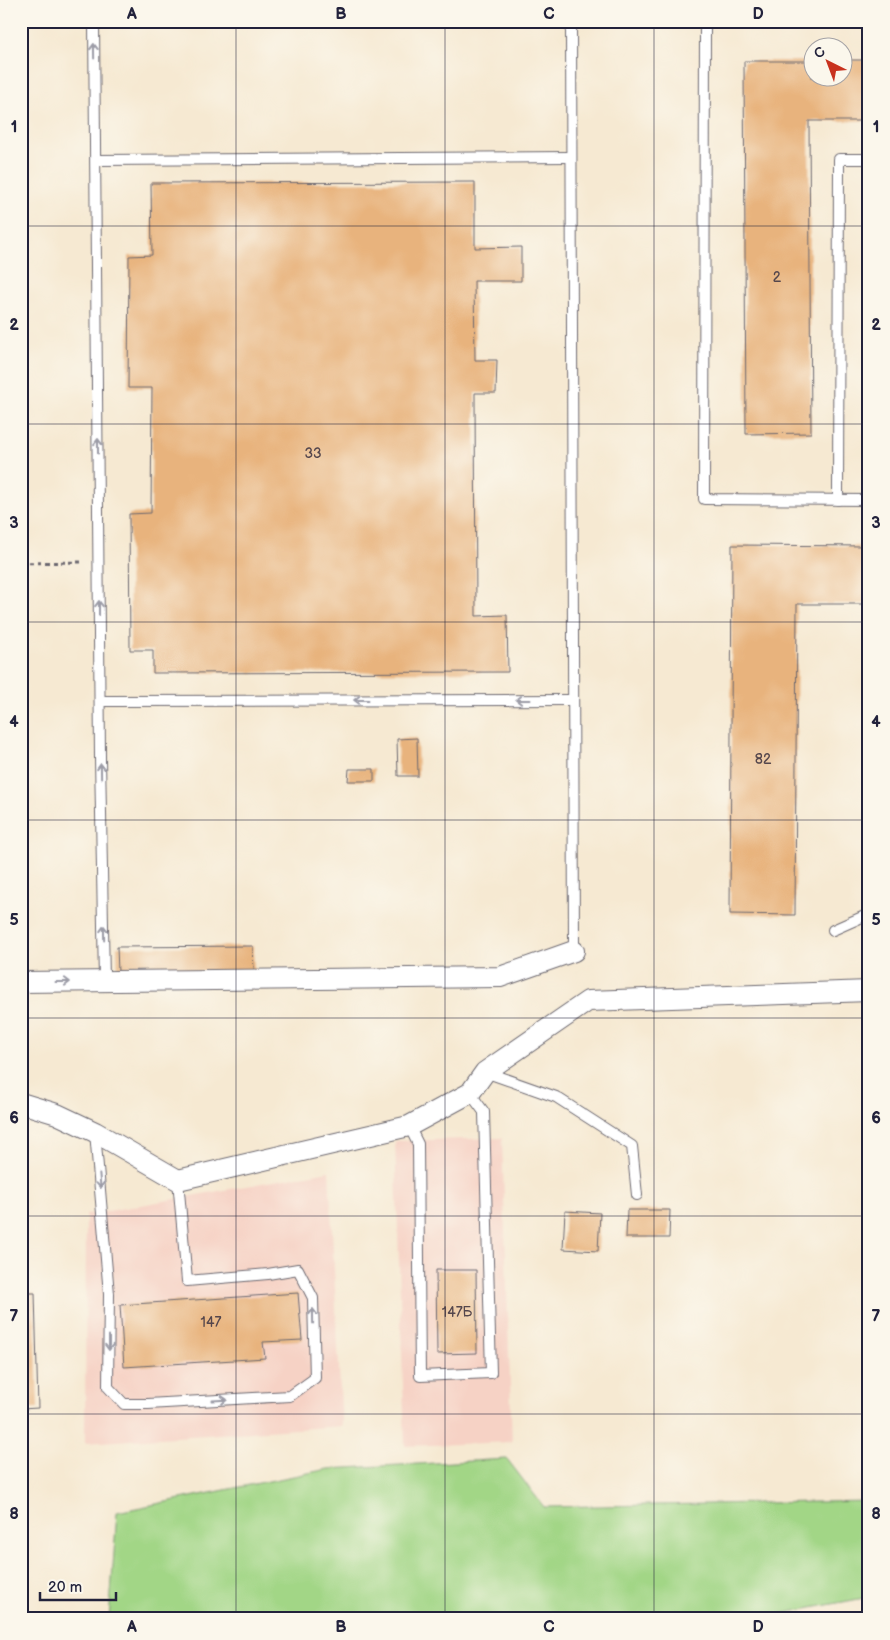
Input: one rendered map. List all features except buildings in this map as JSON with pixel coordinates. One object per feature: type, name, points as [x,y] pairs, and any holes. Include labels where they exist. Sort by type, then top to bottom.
[{"type":"street","points":[[21,982],[500,977],[574,951]]},
{"type":"street","points":[[21,1103],[57,1114],[96,1132],[178,1180],[409,1126],[470,1093],[485,1072],[588,1001],[869,991]]},
{"type":"lane","points":[[94,21],[104,982]]},
{"type":"lane","points":[[571,21],[574,951]]},
{"type":"lane","points":[[705,21],[704,499],[869,500]]},
{"type":"lane","points":[[96,160],[571,157]]},
{"type":"lane","points":[[838,500],[839,159],[869,159]]},
{"type":"lane","points":[[100,701],[572,700]]},
{"type":"lane","points":[[833,930],[869,914]]},
{"type":"lane","points":[[485,1072],[556,1097],[632,1146],[637,1195]]},
{"type":"lane","points":[[409,1126],[418,1144],[420,1376],[490,1373],[484,1112],[470,1093]]},
{"type":"lane","points":[[96,1132],[109,1294],[108,1387],[124,1404],[290,1396],[314,1378],[313,1298],[298,1270],[188,1281],[178,1180]]},
{"type":"path","points":[[21,563],[99,562]]},
{"type":"shaded area","points":[[502,1138],[512,1442],[405,1446],[395,1141]]},
{"type":"shaded area","points":[[329,1171],[342,1426],[85,1443],[86,1215]]},
{"type":"green space","points":[[507,1459],[544,1507],[869,1501],[869,1597],[754,1619],[494,1619],[403,1612],[221,1619],[109,1619],[117,1512],[328,1469]]}]
